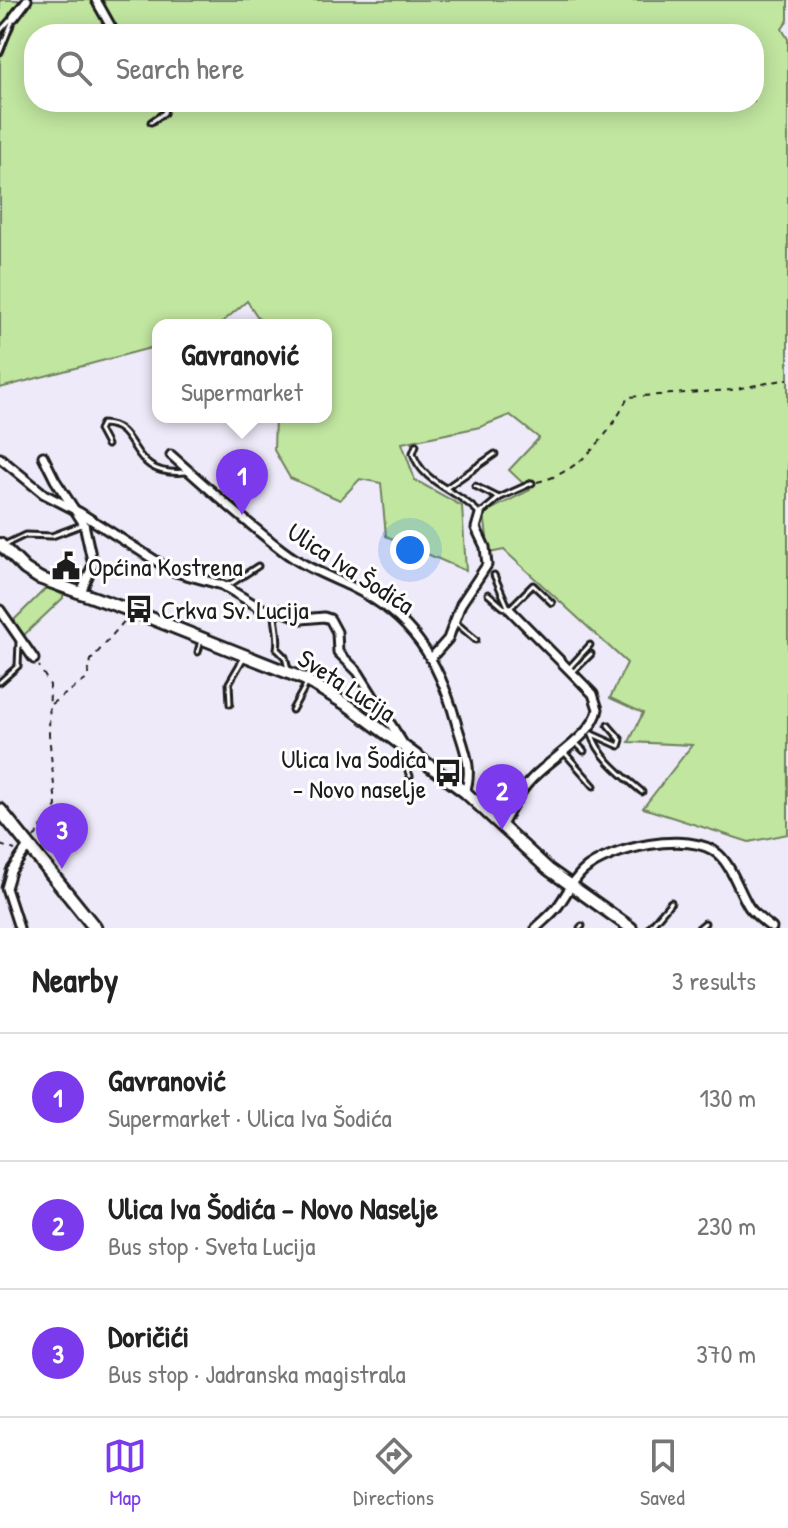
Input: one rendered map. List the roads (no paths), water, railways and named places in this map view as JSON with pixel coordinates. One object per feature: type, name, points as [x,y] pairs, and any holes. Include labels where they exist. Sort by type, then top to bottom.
[{"type":"main road","points":[[0,810],[95,928]]},
{"type":"street","points":[[14,17],[27,0]]},
{"type":"street","points":[[96,0],[109,24]]},
{"type":"street","name":"Ulica Iva Šodića","points":[[171,455],[282,551],[316,572],[355,589],[401,620],[432,657],[447,690],[470,772],[465,792]]},
{"type":"street","name":"Sveta Lucija","points":[[43,456],[84,524],[93,565],[80,594]]},
{"type":"street","name":"Sveta Lucija","points":[[0,458],[44,494],[79,512],[172,571],[222,585],[262,609],[302,619],[330,619],[337,632],[338,652],[358,672],[408,751]]},
{"type":"street","points":[[432,657],[448,639],[461,604],[487,565],[485,547],[476,528],[480,514]]},
{"type":"street","name":"Sveta Lucija","points":[[2,549],[39,578],[202,637],[308,681],[349,706],[465,792],[548,869],[631,928]]},
{"type":"street","points":[[502,825],[526,785],[574,741],[589,732],[597,715],[597,701],[571,670],[509,609]]},
{"type":"street","points":[[0,610],[34,659]]},
{"type":"street","points":[[536,928],[558,906],[570,885],[584,870],[603,858],[638,846],[667,843],[698,846],[719,854],[751,910],[772,928]]},
{"type":"street","points":[[19,928],[6,888],[11,871],[29,845]]},
{"type":"lane","points":[[0,31],[14,17]]},
{"type":"lane","points":[[0,52],[14,17]]},
{"type":"lane","points":[[151,122],[165,112]]},
{"type":"lane","points":[[107,445],[99,430],[102,424],[109,424],[126,433],[136,454],[157,471],[190,471]]},
{"type":"lane","points":[[416,445],[413,453],[422,471],[468,502],[480,514],[499,498],[532,483]]},
{"type":"lane","points":[[446,488],[495,454]]},
{"type":"lane","points":[[475,486],[499,498]]},
{"type":"lane","points":[[2,549],[25,535],[52,536],[84,524]]},
{"type":"lane","points":[[222,585],[232,583],[258,566]]},
{"type":"lane","points":[[494,575],[509,609]]},
{"type":"lane","points":[[509,609],[533,585],[552,603]]},
{"type":"lane","points":[[488,594],[509,609]]},
{"type":"lane","points":[[275,610],[273,619],[277,649],[285,657],[289,671]]},
{"type":"lane","points":[[455,622],[476,640]]},
{"type":"lane","points":[[198,652],[202,637]]},
{"type":"lane","points":[[0,682],[18,666],[19,639]]},
{"type":"lane","points":[[571,670],[590,645]]},
{"type":"lane","points":[[230,704],[229,683],[246,654]]},
{"type":"lane","points":[[571,670],[591,654]]},
{"type":"lane","points":[[292,710],[308,681]]},
{"type":"lane","points":[[589,732],[619,746],[621,740],[608,725]]},
{"type":"lane","points":[[589,732],[617,769],[642,792]]},
{"type":"lane","points":[[574,741],[584,751]]},
{"type":"lane","points":[[408,751],[403,759],[410,776]]},
{"type":"lane","points":[[563,751],[594,786]]},
{"type":"lane","points":[[492,780],[514,804]]},
{"type":"lane","points":[[649,928],[671,902]]},
{"type":"lane","points":[[699,928],[705,923]]},
{"type":"place","name":"Gavranović","points":[[242,515]]},
{"type":"place","name":"Općina Kostrena","points":[[66,566]]},
{"type":"place","name":"Crkva Sv. Lucija","points":[[139,609]]},
{"type":"place","name":"Ulica Iva Šodića - Novo naselje","points":[[448,773]]},
{"type":"place","name":"Ulica Iva Šodića - Novo Naselje","points":[[502,830]]},
{"type":"place","name":"Doričići","points":[[62,869]]}]
